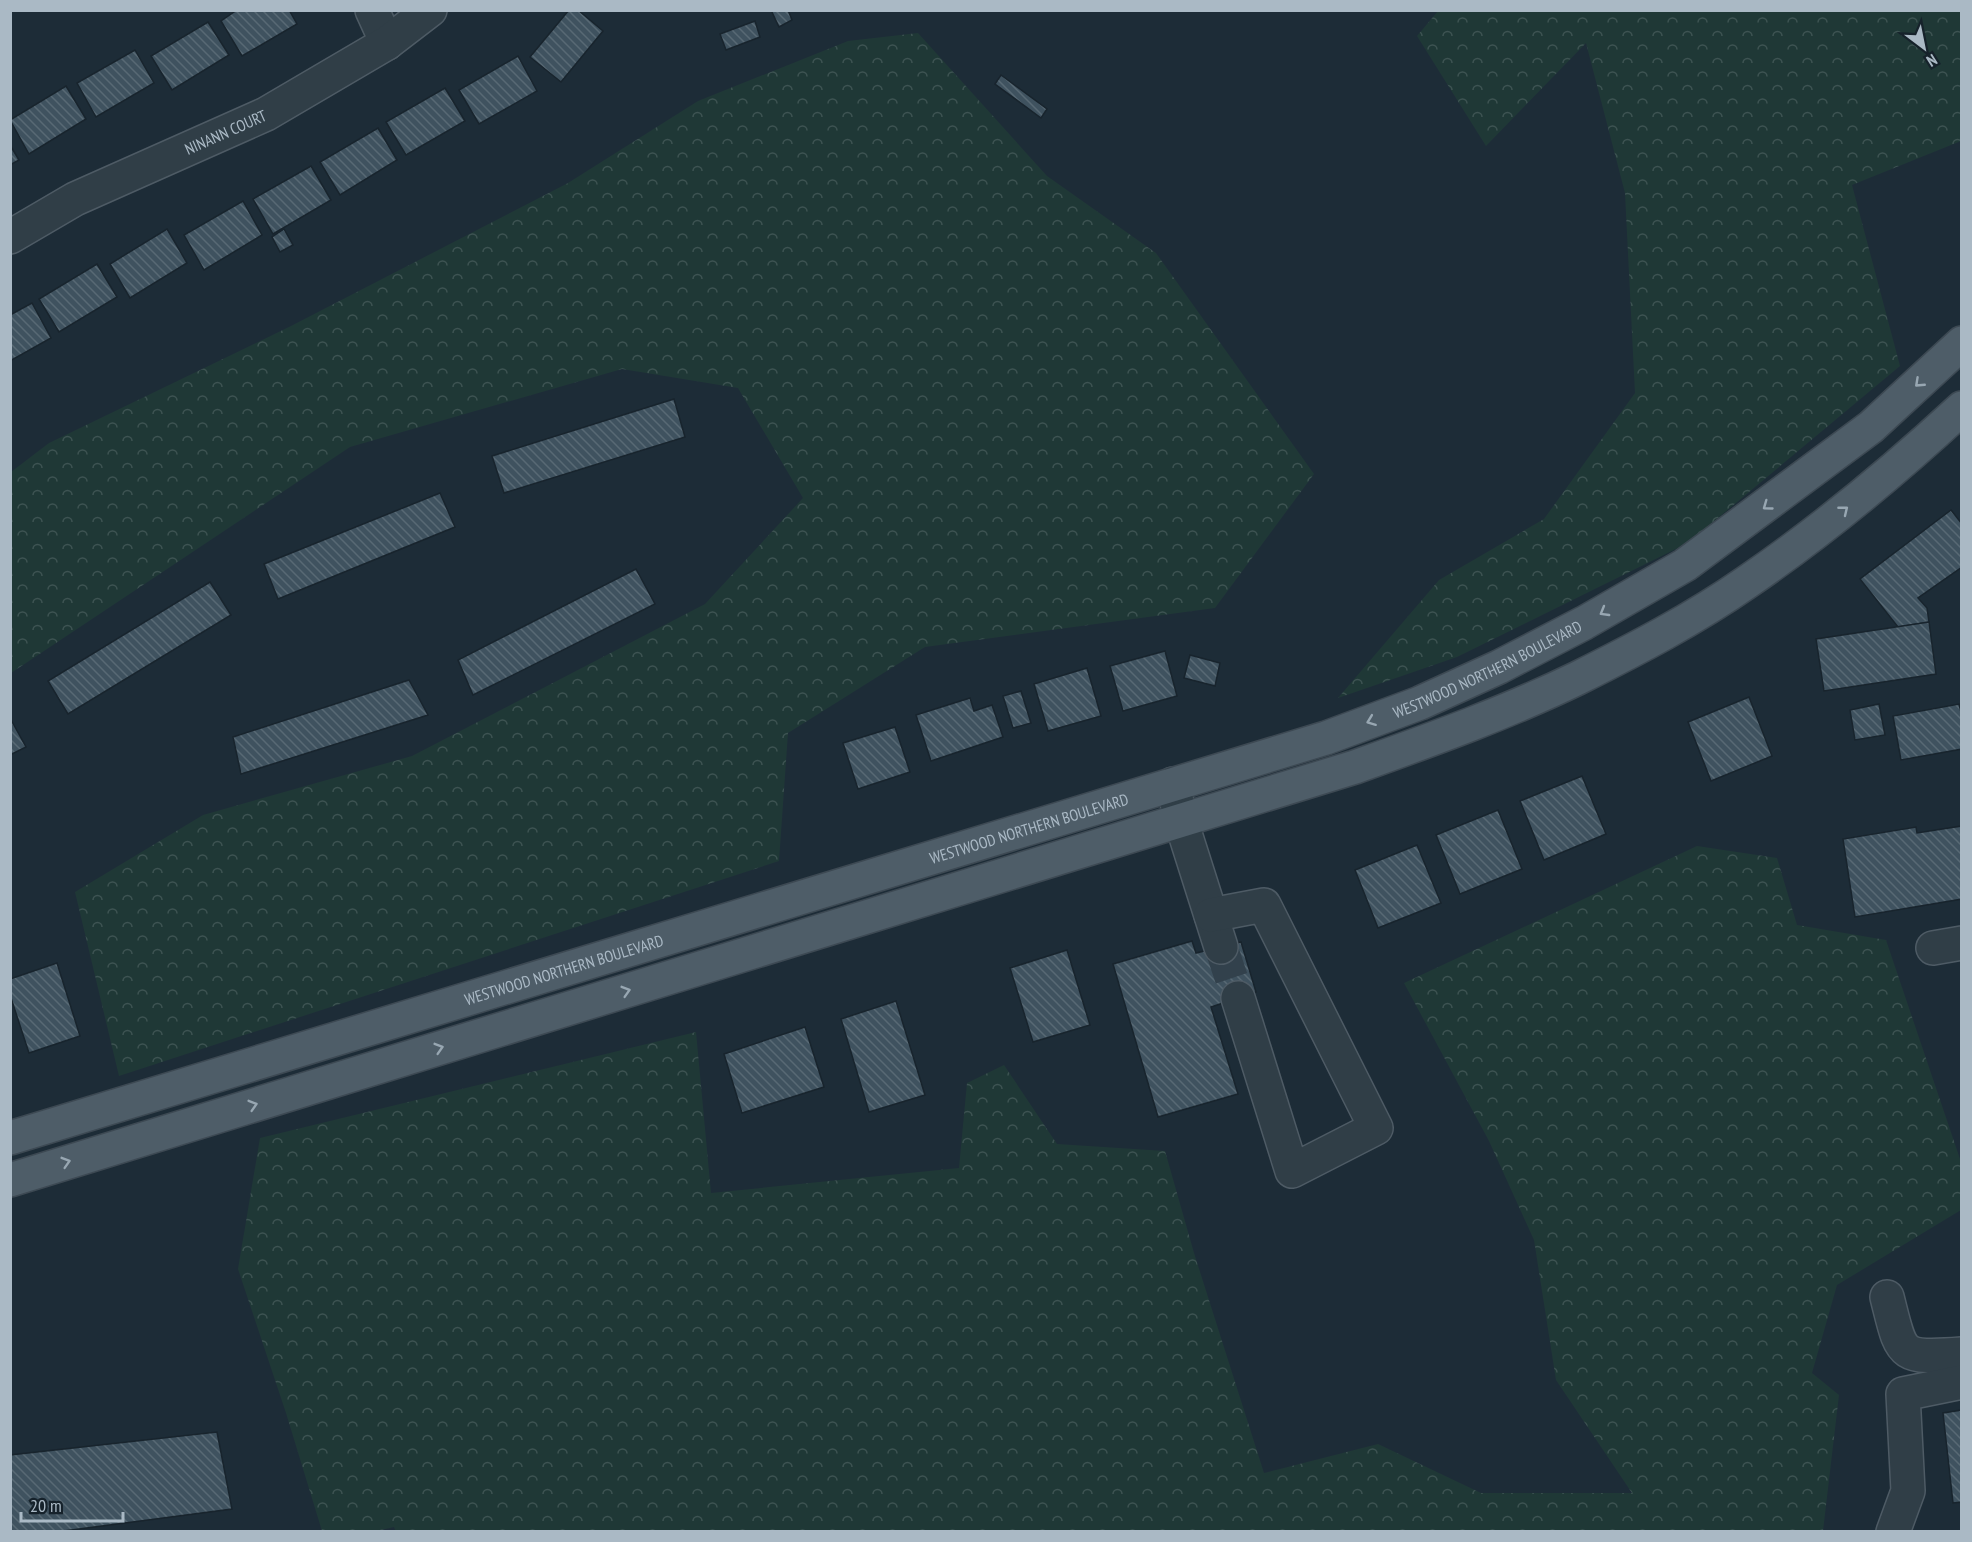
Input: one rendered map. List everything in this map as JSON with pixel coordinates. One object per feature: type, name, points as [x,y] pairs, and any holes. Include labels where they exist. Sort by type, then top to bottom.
[{"type":"main road","name":"WESTWOOD NORTHERN BOULEVARD","points":[[10,1138],[1326,738],[1420,703],[1499,667],[1584,623],[1685,565],[1870,428],[1962,343]]},
{"type":"main road","points":[[12,1174],[1181,821],[1355,767],[1472,725],[1616,658],[1674,627],[1747,582],[1851,504],[1962,408]]},
{"type":"street","points":[[372,10],[387,43]]},
{"type":"street","name":"NINANN COURT","points":[[10,237],[75,199],[266,114],[387,43],[430,10]]},
{"type":"street","points":[[1173,784],[1181,821],[1221,947]]},
{"type":"street","points":[[1211,915],[1264,905],[1376,1128],[1292,1171],[1238,998]]},
{"type":"street","points":[[1887,1297],[1898,1340],[1904,1349],[1915,1355],[1929,1357],[1962,1354]]},
{"type":"street","points":[[1893,1532],[1908,1491],[1903,1394],[1962,1382]]},
{"type":"green space","points":[[1438,11],[1961,11],[1961,141],[1852,185],[1900,366],[1688,543],[1457,657],[1338,698],[1439,580],[1544,519],[1635,393],[1625,193],[1586,43],[1486,146],[1417,36]]},
{"type":"green space","points":[[918,33],[1047,176],[1156,253],[1314,474],[1215,608],[925,647],[788,733],[779,861],[119,1076],[75,892],[203,815],[412,756],[705,604],[803,498],[738,388],[622,369],[350,447],[11,673],[11,472],[49,443],[291,326],[568,183],[698,101],[848,41]]},
{"type":"green space","points":[[1697,846],[1777,858],[1797,925],[1886,940],[1961,1162],[1961,1210],[1837,1285],[1812,1373],[1839,1395],[1823,1531],[396,1532],[394,1527],[377,1531],[322,1531],[238,1269],[260,1138],[696,1032],[711,1193],[959,1168],[967,1083],[1004,1065],[1057,1144],[1165,1151],[1194,1253],[1264,1473],[1378,1444],[1481,1493],[1632,1493],[1556,1380],[1534,1240],[1489,1141],[1404,983]]},
{"type":"building","points":[[237,10],[289,10],[297,24],[242,56],[221,21]]},
{"type":"building","points":[[569,10],[578,10],[603,31],[561,82],[530,57]]},
{"type":"building","points":[[771,10],[788,10],[792,20],[779,27]]},
{"type":"building","points":[[755,21],[760,37],[726,50],[720,34]]},
{"type":"building","points":[[208,22],[229,55],[172,90],[151,56]]},
{"type":"building","points":[[135,50],[154,83],[96,117],[77,83]]},
{"type":"building","points":[[518,56],[537,91],[479,124],[459,90]]},
{"type":"building","points":[[1001,75],[1047,109],[1041,118],[995,84]]},
{"type":"building","points":[[66,86],[86,119],[29,154],[10,120]]},
{"type":"building","points":[[445,88],[465,121],[406,155],[386,122]]},
{"type":"building","points":[[378,128],[397,160],[340,195],[320,162]]},
{"type":"building","points":[[10,145],[19,160],[10,165]]},
{"type":"building","points":[[311,166],[331,200],[273,234],[253,199]]},
{"type":"building","points":[[243,201],[262,235],[204,270],[184,235]]},
{"type":"building","points":[[167,229],[187,263],[130,298],[110,264]]},
{"type":"building","points":[[284,229],[293,245],[280,252],[272,237]]},
{"type":"building","points":[[97,264],[117,297],[59,332],[39,299]]},
{"type":"building","points":[[32,303],[51,338],[10,361],[10,315]]},
{"type":"building","points":[[674,399],[685,437],[504,493],[492,456]]},
{"type":"building","points":[[440,493],[455,527],[278,599],[264,564]]},
{"type":"building","points":[[1951,510],[1962,524],[1962,567],[1918,598],[1927,608],[1929,622],[1898,627],[1860,579]]},
{"type":"building","points":[[636,569],[655,604],[473,695],[458,660]]},
{"type":"building","points":[[210,582],[231,615],[68,714],[48,681]]},
{"type":"building","points":[[1929,622],[1936,674],[1824,691],[1816,639]]},
{"type":"building","points":[[1165,651],[1177,696],[1123,711],[1110,666]]},
{"type":"building","points":[[1190,655],[1220,663],[1215,686],[1184,678]]},
{"type":"building","points":[[1087,668],[1101,716],[1048,731],[1034,684]]},
{"type":"building","points":[[409,680],[428,715],[241,774],[233,737]]},
{"type":"building","points":[[1021,691],[1031,723],[1013,728],[1003,696]]},
{"type":"building","points":[[1749,697],[1772,756],[1711,781],[1688,722]]},
{"type":"building","points":[[970,698],[974,711],[992,705],[1003,737],[931,761],[916,715]]},
{"type":"building","points":[[1879,704],[1885,735],[1855,740],[1850,710]]},
{"type":"building","points":[[1959,704],[1962,716],[1962,749],[1901,760],[1893,716]]},
{"type":"building","points":[[10,718],[26,747],[10,755]]},
{"type":"building","points":[[895,727],[910,772],[858,789],[843,743]]},
{"type":"building","points":[[1582,776],[1606,834],[1544,860],[1520,801]]},
{"type":"building","points":[[1498,810],[1522,869],[1460,894],[1436,835]]},
{"type":"building","points":[[1962,826],[1962,899],[1855,917],[1843,839],[1916,827],[1917,833]]},
{"type":"building","points":[[1417,845],[1441,903],[1378,928],[1355,870]]},
{"type":"building","points":[[1192,941],[1196,953],[1241,942],[1256,992],[1211,1007],[1238,1094],[1158,1117],[1113,964]]},
{"type":"building","points":[[1067,950],[1090,1025],[1033,1042],[1010,968]]},
{"type":"building","points":[[57,963],[80,1036],[29,1053],[10,995],[10,979]]},
{"type":"building","points":[[896,1001],[925,1095],[869,1112],[841,1019]]},
{"type":"building","points":[[805,1027],[824,1087],[742,1113],[724,1054]]},
{"type":"building","points":[[1962,1410],[1962,1502],[1953,1503],[1943,1413]]},
{"type":"building","points":[[217,1432],[232,1509],[56,1532],[10,1532],[10,1455]]},
{"type":"tunnel","points":[[1221,947],[1238,998]]}]
